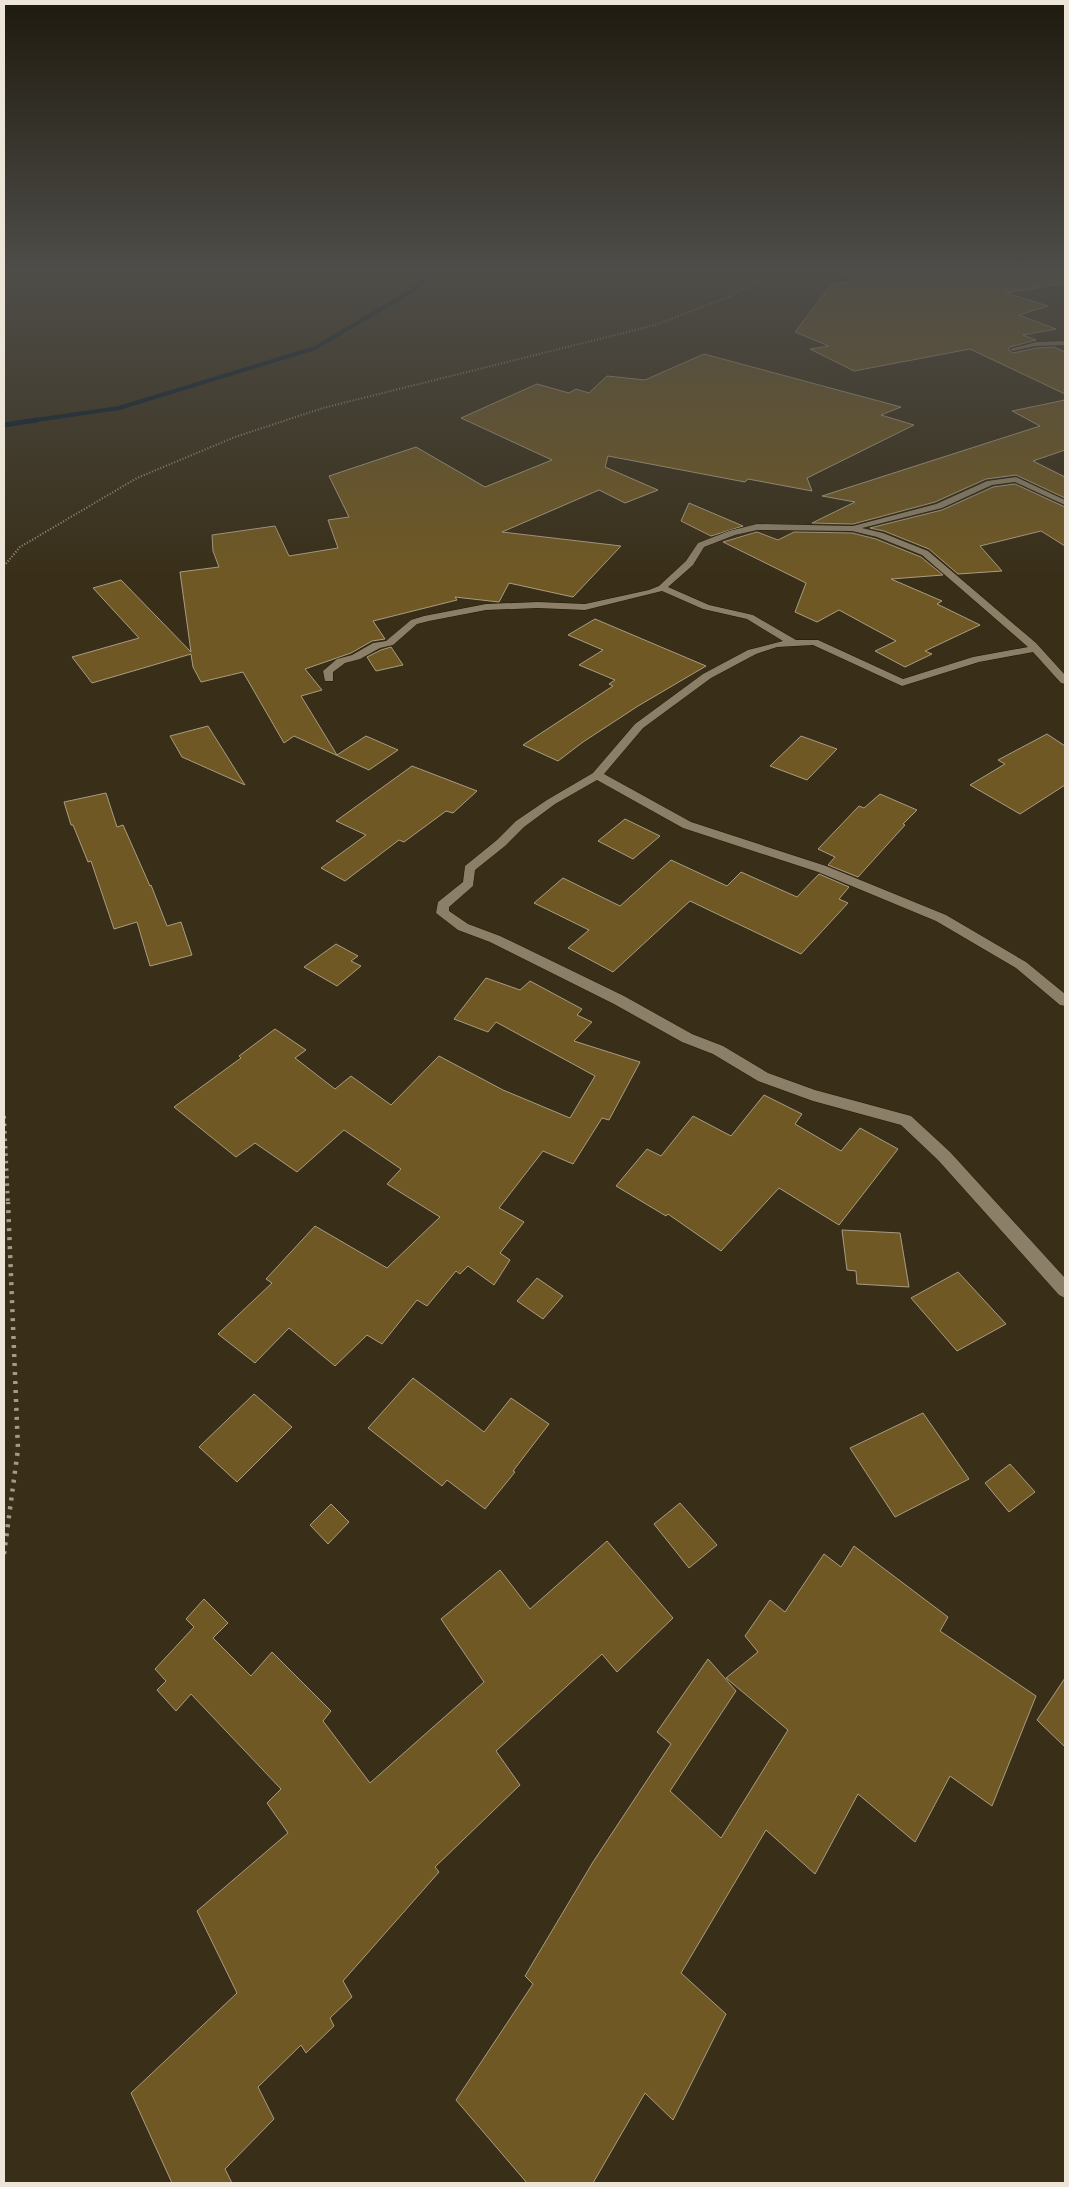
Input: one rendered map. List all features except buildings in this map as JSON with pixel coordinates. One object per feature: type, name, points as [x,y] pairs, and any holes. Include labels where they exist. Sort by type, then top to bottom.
[{"type":"street","points":[[329,679],[328,671],[341,661],[356,657],[378,645],[390,643],[414,622],[427,618],[486,607],[538,605],[584,607],[662,588],[690,563],[701,545],[732,533],[758,526],[852,528],[939,506],[990,483],[1016,479],[1065,504]]},
{"type":"street","points":[[872,524],[880,535]]},
{"type":"street","points":[[852,528],[880,535],[925,553],[934,559],[964,588],[1035,649],[1065,681]]},
{"type":"street","points":[[662,588],[706,607],[750,617],[794,643]]},
{"type":"street","points":[[1035,649],[978,659],[902,683],[814,642],[776,644],[752,652],[707,676],[639,726],[597,775],[551,802],[520,824],[501,843],[469,869],[469,883],[443,905],[442,913],[463,927],[495,938],[619,1000],[687,1038],[718,1050],[763,1077],[798,1090],[906,1120],[944,1156],[1065,1290]]},
{"type":"street","points":[[597,775],[688,824],[822,869],[941,918],[1020,965],[1065,1001]]},
{"type":"waterway","points":[[29,421],[119,408],[240,371]]},
{"type":"waterway","points":[[4,425],[37,420]]},
{"type":"railway","points":[[4,566],[20,547],[137,478],[235,437],[323,408],[471,371]]},
{"type":"railway","points":[[4,1116],[8,1204]]},
{"type":"railway","points":[[4,1554],[18,1449],[8,1202]]}]
